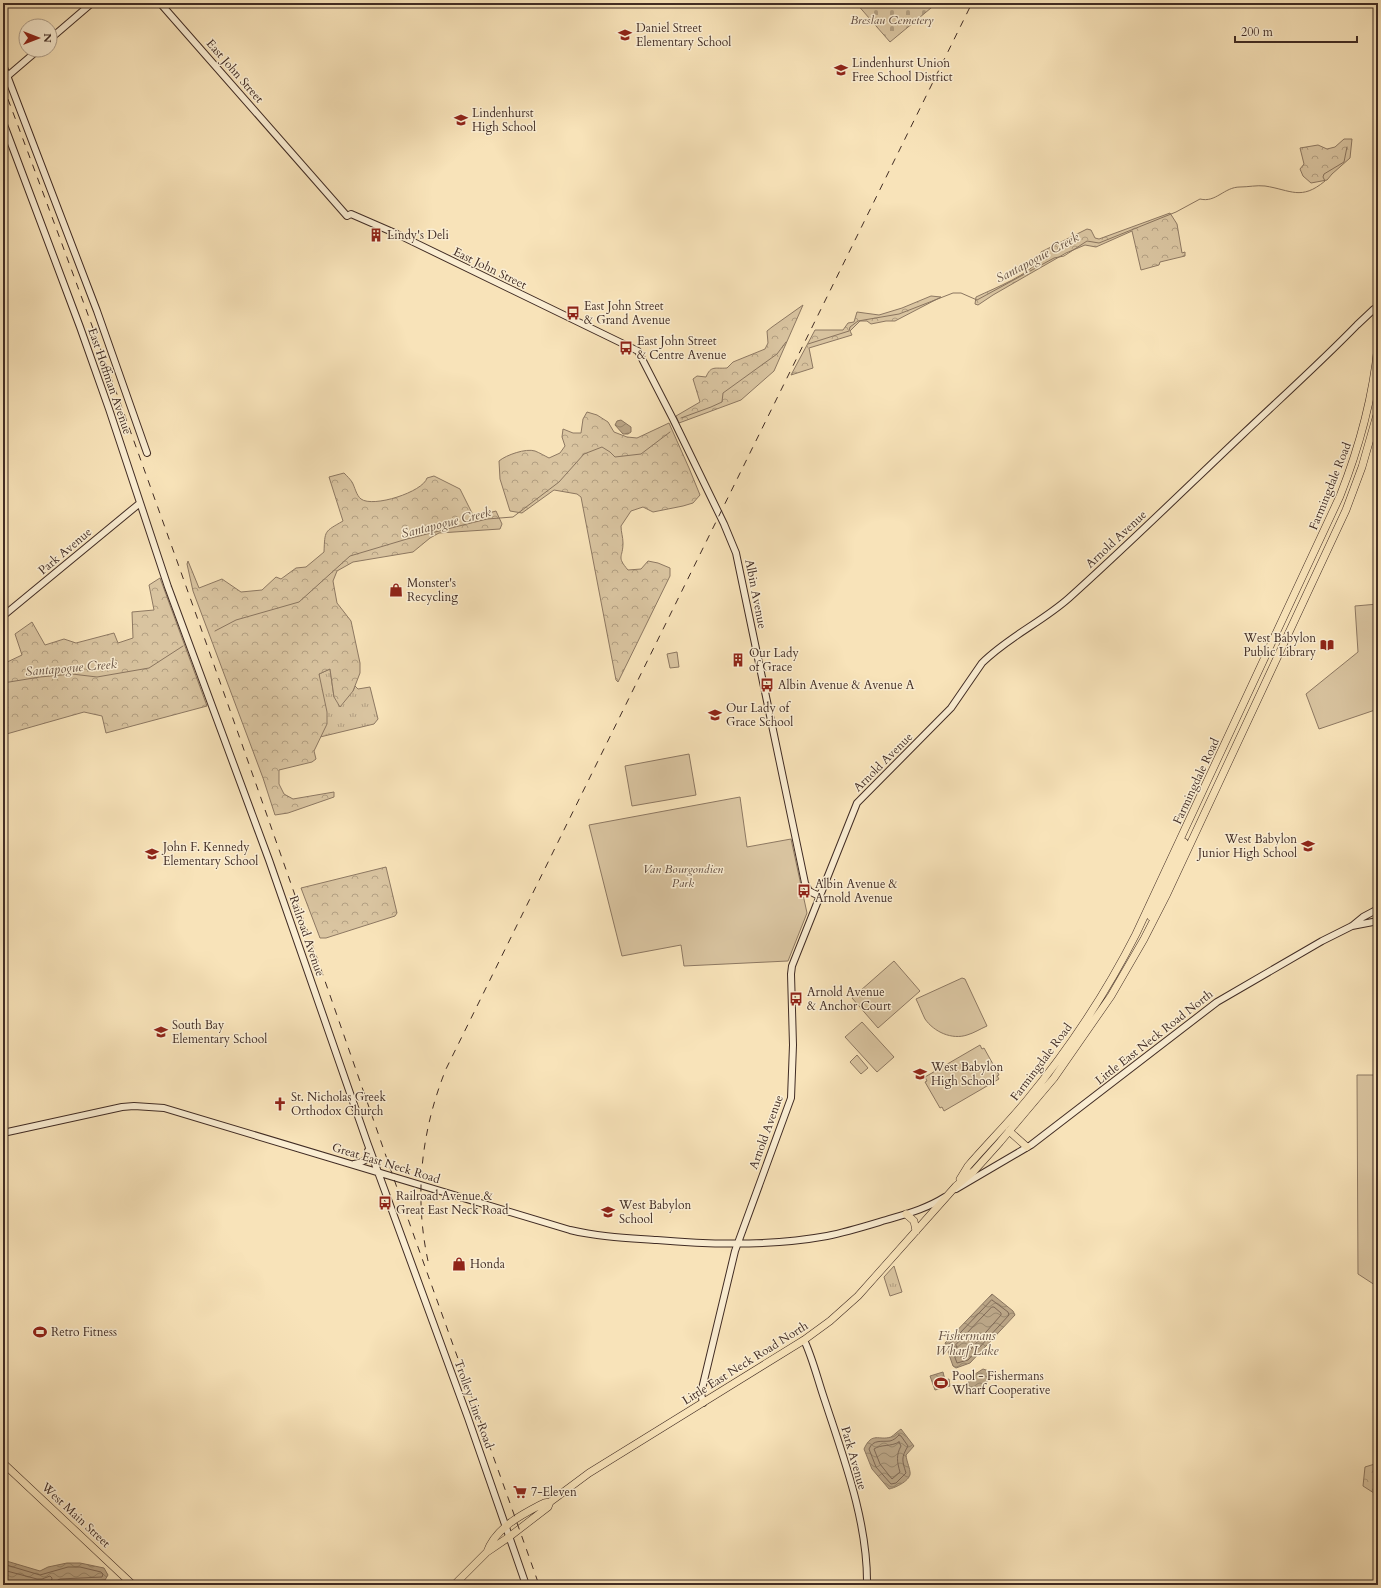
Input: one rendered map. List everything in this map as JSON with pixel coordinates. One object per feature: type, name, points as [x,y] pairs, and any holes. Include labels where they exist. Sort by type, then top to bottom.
[{"type":"main road","name":"Farmingdale Road","points":[[956,1186],[968,1166],[1041,1083],[1073,1040],[1101,996],[1134,938],[1189,823],[1336,505],[1352,466],[1368,406],[1378,345]]},
{"type":"main road","points":[[1368,406],[1369,423],[1376,428]]},
{"type":"main road","name":"Farmingdale Road","points":[[929,1216],[1009,1132],[1041,1094],[1076,1047],[1116,988],[1144,939],[1166,896],[1354,490],[1376,428],[1378,411]]},
{"type":"main road","points":[[1317,546],[1314,562],[1317,572]]},
{"type":"main road","points":[[1308,567],[1313,570],[1308,590]]},
{"type":"main road","points":[[1244,705],[1240,720],[1244,728]]},
{"type":"main road","points":[[1235,724],[1239,729],[1236,746]]},
{"type":"main road","points":[[1144,939],[1147,927],[1183,847],[1189,823]]},
{"type":"main road","points":[[1009,1132],[1027,1147]]},
{"type":"main road","points":[[906,1214],[914,1221],[916,1231]]},
{"type":"main road","name":"Little East Neck Road North","points":[[487,1552],[493,1539],[514,1520],[544,1503],[550,1502],[589,1473],[804,1340],[830,1321],[858,1296],[929,1216]]},
{"type":"main road","name":"West Main Street","points":[[3,1463],[133,1585]]},
{"type":"main road","name":"Little East Neck Road North","points":[[454,1585],[487,1552],[548,1507],[550,1502]]},
{"type":"street","points":[[58,32],[92,3]]},
{"type":"street","name":"East John Street","points":[[160,3],[346,216],[351,214],[397,234],[638,351],[673,419]]},
{"type":"street","points":[[5,78],[29,58]]},
{"type":"street","name":"East Hoffman Avenue","points":[[3,65],[5,78],[25,123],[97,311],[147,453]]},
{"type":"street","name":"East Hoffman Avenue","points":[[3,122],[80,327],[191,650]]},
{"type":"street","name":"Arnold Avenue","points":[[703,1403],[701,1394],[738,1243],[791,1098],[793,1045],[791,969],[857,803],[952,708],[982,663],[1006,642],[1041,620],[1068,599],[1378,307]]},
{"type":"street","name":"Albin Avenue","points":[[673,419],[724,524],[736,554],[805,883],[809,891],[819,896]]},
{"type":"street","name":"Park Avenue","points":[[3,616],[140,503]]},
{"type":"street","name":"Railroad Avenue","points":[[191,650],[269,860],[399,1230]]},
{"type":"street","name":"Little East Neck Road North","points":[[949,1194],[1027,1147],[1217,1002],[1322,941],[1352,926],[1363,917],[1378,909]]},
{"type":"street","points":[[1352,926],[1378,921]]},
{"type":"street","name":"Great East Neck Road","points":[[3,1133],[122,1107],[134,1106],[164,1108],[570,1230],[591,1235],[646,1240],[738,1243],[785,1241],[826,1236],[857,1229],[906,1214],[931,1205],[949,1194]]},
{"type":"street","points":[[352,1164],[363,1162],[367,1159],[369,1156],[367,1142]]},
{"type":"street","name":"Trolley Line Road","points":[[399,1230],[468,1418],[526,1585]]},
{"type":"street","name":"Park Avenue","points":[[804,1340],[835,1430],[859,1512],[868,1561],[868,1585]]},
{"type":"green space","name":"Breslau Cemetery","points":[[856,3],[937,3],[890,42]]},
{"type":"green space","points":[[1344,139],[1352,139],[1350,158],[1327,180],[1311,183],[1303,176],[1300,169],[1304,164],[1300,148],[1318,145],[1327,149],[1335,147]]},
{"type":"green space","points":[[1170,213],[1177,224],[1182,253],[1185,252],[1185,256],[1160,262],[1159,265],[1141,270],[1132,231],[1096,247],[1085,245],[1066,253],[978,305],[975,304],[976,297],[1020,276],[1036,264],[1042,258],[1041,252],[1087,229],[1091,230],[1095,238],[1099,239]]},
{"type":"green space","points":[[931,296],[941,297],[895,321],[871,324],[867,321],[860,321],[850,331],[852,335],[809,348],[813,368],[791,375],[815,330],[843,330],[848,323],[854,322],[857,312],[879,315],[902,308]]},
{"type":"green space","points":[[803,305],[774,371],[741,400],[679,423],[676,416],[700,402],[693,379],[697,376],[706,377],[712,369],[727,368],[733,362],[765,349],[768,343],[767,331]]},
{"type":"green space","points":[[587,412],[597,415],[608,422],[614,432],[627,437],[637,438],[669,423],[700,495],[693,503],[683,506],[653,512],[643,507],[631,511],[621,526],[623,548],[621,559],[628,570],[641,569],[648,561],[670,568],[670,576],[618,682],[616,680],[581,497],[577,494],[554,490],[522,513],[510,511],[500,479],[499,461],[511,454],[531,450],[549,458],[560,453],[565,446],[562,437],[563,429],[573,433],[581,433],[583,419]]},
{"type":"green space","points":[[344,473],[352,482],[359,497],[367,501],[386,500],[408,493],[424,483],[427,478],[434,476],[460,489],[474,517],[496,511],[502,524],[500,529],[439,533],[430,538],[413,552],[353,562],[337,571],[333,581],[337,603],[351,621],[360,663],[360,673],[353,691],[340,707],[334,697],[330,669],[319,674],[327,712],[327,724],[314,751],[316,759],[312,762],[279,770],[279,784],[284,794],[293,799],[334,792],[334,797],[288,813],[275,815],[263,778],[193,591],[187,564],[188,561],[199,588],[222,579],[241,592],[262,590],[276,577],[281,579],[296,568],[306,567],[324,552],[325,535],[327,532],[332,527],[343,521],[329,477]]},
{"type":"green space","points":[[160,578],[207,706],[106,733],[102,716],[84,712],[3,735],[3,664],[22,655],[15,634],[32,622],[45,645],[64,639],[76,643],[114,633],[118,643],[133,638],[132,612],[154,610],[149,585]]},
{"type":"green space","points":[[1378,604],[1378,709],[1319,729],[1306,694],[1358,652],[1355,606]]},
{"type":"green space","points":[[677,652],[679,667],[670,668],[667,654]]},
{"type":"green space","points":[[330,669],[334,697],[353,691],[355,686],[358,689],[370,687],[378,719],[374,724],[320,737],[322,732],[319,674]]},
{"type":"green space","points":[[689,754],[696,795],[632,806],[625,766]]},
{"type":"green space","name":"Van Bourgondien Park","points":[[740,797],[747,847],[791,839],[807,913],[788,961],[684,966],[681,945],[622,956],[589,825]]},
{"type":"green space","points":[[386,867],[397,913],[395,916],[326,938],[320,938],[301,888]]},
{"type":"green space","points":[[894,961],[920,991],[878,1028],[852,998]]},
{"type":"green space","points":[[962,978],[965,979],[987,1026],[967,1035],[949,1036],[933,1028],[929,1024],[925,1019],[916,999]]},
{"type":"green space","points":[[862,1022],[894,1057],[877,1072],[845,1037]]},
{"type":"green space","points":[[980,1045],[982,1049],[984,1048],[999,1075],[997,1076],[999,1079],[944,1111],[942,1107],[940,1108],[925,1082],[927,1081],[925,1077]]},
{"type":"green space","points":[[857,1055],[868,1068],[861,1074],[850,1062]]},
{"type":"green space","points":[[1357,1075],[1378,1075],[1378,1287],[1358,1274]]},
{"type":"green space","points":[[894,1266],[902,1292],[890,1296],[884,1277]]},
{"type":"green space","points":[[1378,1463],[1377,1495],[1363,1486],[1365,1467]]},
{"type":"green space","points":[[105,1580],[97,1585],[3,1585]]},
{"type":"water","points":[[621,420],[631,427],[631,432],[628,434],[623,434],[615,425],[617,421]]},
{"type":"water","name":"Fishermans Wharf Lake","points":[[992,1294],[1013,1311],[1015,1315],[970,1363],[956,1368],[953,1366],[945,1343]]},
{"type":"water","points":[[983,1369],[992,1372],[989,1379],[980,1387],[968,1391],[969,1378]]},
{"type":"water","name":"Pool - Fishermans Wharf Cooperative","points":[[943,1372],[945,1380],[949,1379],[950,1386],[935,1390],[930,1376]]},
{"type":"water","points":[[901,1429],[914,1446],[906,1455],[910,1475],[906,1481],[889,1489],[872,1469],[864,1449],[867,1443],[873,1438],[891,1437]]},
{"type":"water","points":[[3,1560],[40,1571],[48,1567],[67,1563],[80,1563],[104,1568],[108,1575],[105,1580],[3,1585]]},
{"type":"waterway","name":"Santapogue Creek","points":[[808,344],[849,331],[850,327],[858,321],[899,314],[953,293],[961,293],[977,300],[1054,258],[1064,256],[1087,241],[1099,243],[1176,212],[1200,199],[1211,199],[1229,189],[1262,186],[1296,192],[1309,191],[1325,181],[1323,177],[1324,174],[1344,162],[1347,147]]},
{"type":"waterway","name":"Santapogue Creek","points":[[681,418],[722,402],[723,393],[777,354],[786,342]]},
{"type":"waterway","name":"Santapogue Creek","points":[[215,631],[236,620],[299,602],[350,556],[407,539],[487,519],[513,517],[559,482],[584,454],[602,447],[615,457],[641,454],[670,432]]},
{"type":"waterway","name":"Santapogue Creek","points":[[3,683],[72,674],[97,677],[149,668],[183,646]]},
{"type":"railway","points":[[428,1261],[421,1212],[422,1164],[437,1092],[446,1069],[972,3]]},
{"type":"railway","points":[[3,86],[100,347],[194,608],[418,1246],[539,1585]]},
{"type":"place","name":"Daniel Street Elementary School","points":[[625,35]]},
{"type":"place","name":"Lindenhurst Union Free School District","points":[[841,70]]},
{"type":"place","name":"Lindenhurst High School","points":[[461,120]]},
{"type":"place","name":"Lindy's Deli","points":[[376,235]]},
{"type":"place","name":"East John Street & Grand Avenue","points":[[573,313]]},
{"type":"place","name":"East John Street & Centre Avenue","points":[[626,348]]},
{"type":"place","name":"Monster's Recycling","points":[[396,590]]},
{"type":"place","name":"West Babylon Public Library","points":[[1327,645]]},
{"type":"place","name":"Our Lady of Grace","points":[[738,660]]},
{"type":"place","name":"Albin Avenue & Avenue A","points":[[767,685]]},
{"type":"place","name":"Our Lady of Grace School","points":[[715,715]]},
{"type":"place","name":"West Babylon Junior High School","points":[[1308,846]]},
{"type":"place","name":"John F. Kennedy Elementary School","points":[[152,854]]},
{"type":"place","name":"Albin Avenue & Arnold Avenue","points":[[804,891]]},
{"type":"place","name":"Arnold Avenue & Anchor Court","points":[[796,999]]},
{"type":"place","name":"South Bay Elementary School","points":[[161,1032]]},
{"type":"place","name":"West Babylon High School","points":[[920,1074]]},
{"type":"place","name":"St. Nicholas Greek Orthodox Church","points":[[280,1104]]},
{"type":"place","name":"Railroad Avenue & Great East Neck Road","points":[[385,1203]]},
{"type":"place","name":"West Babylon School","points":[[608,1212]]},
{"type":"place","name":"Honda","points":[[459,1264]]},
{"type":"place","name":"Retro Fitness","points":[[40,1332]]},
{"type":"place","name":"Pool - Fishermans Wharf Cooperative","points":[[941,1383]]},
{"type":"place","name":"7-Eleven","points":[[520,1492]]}]
